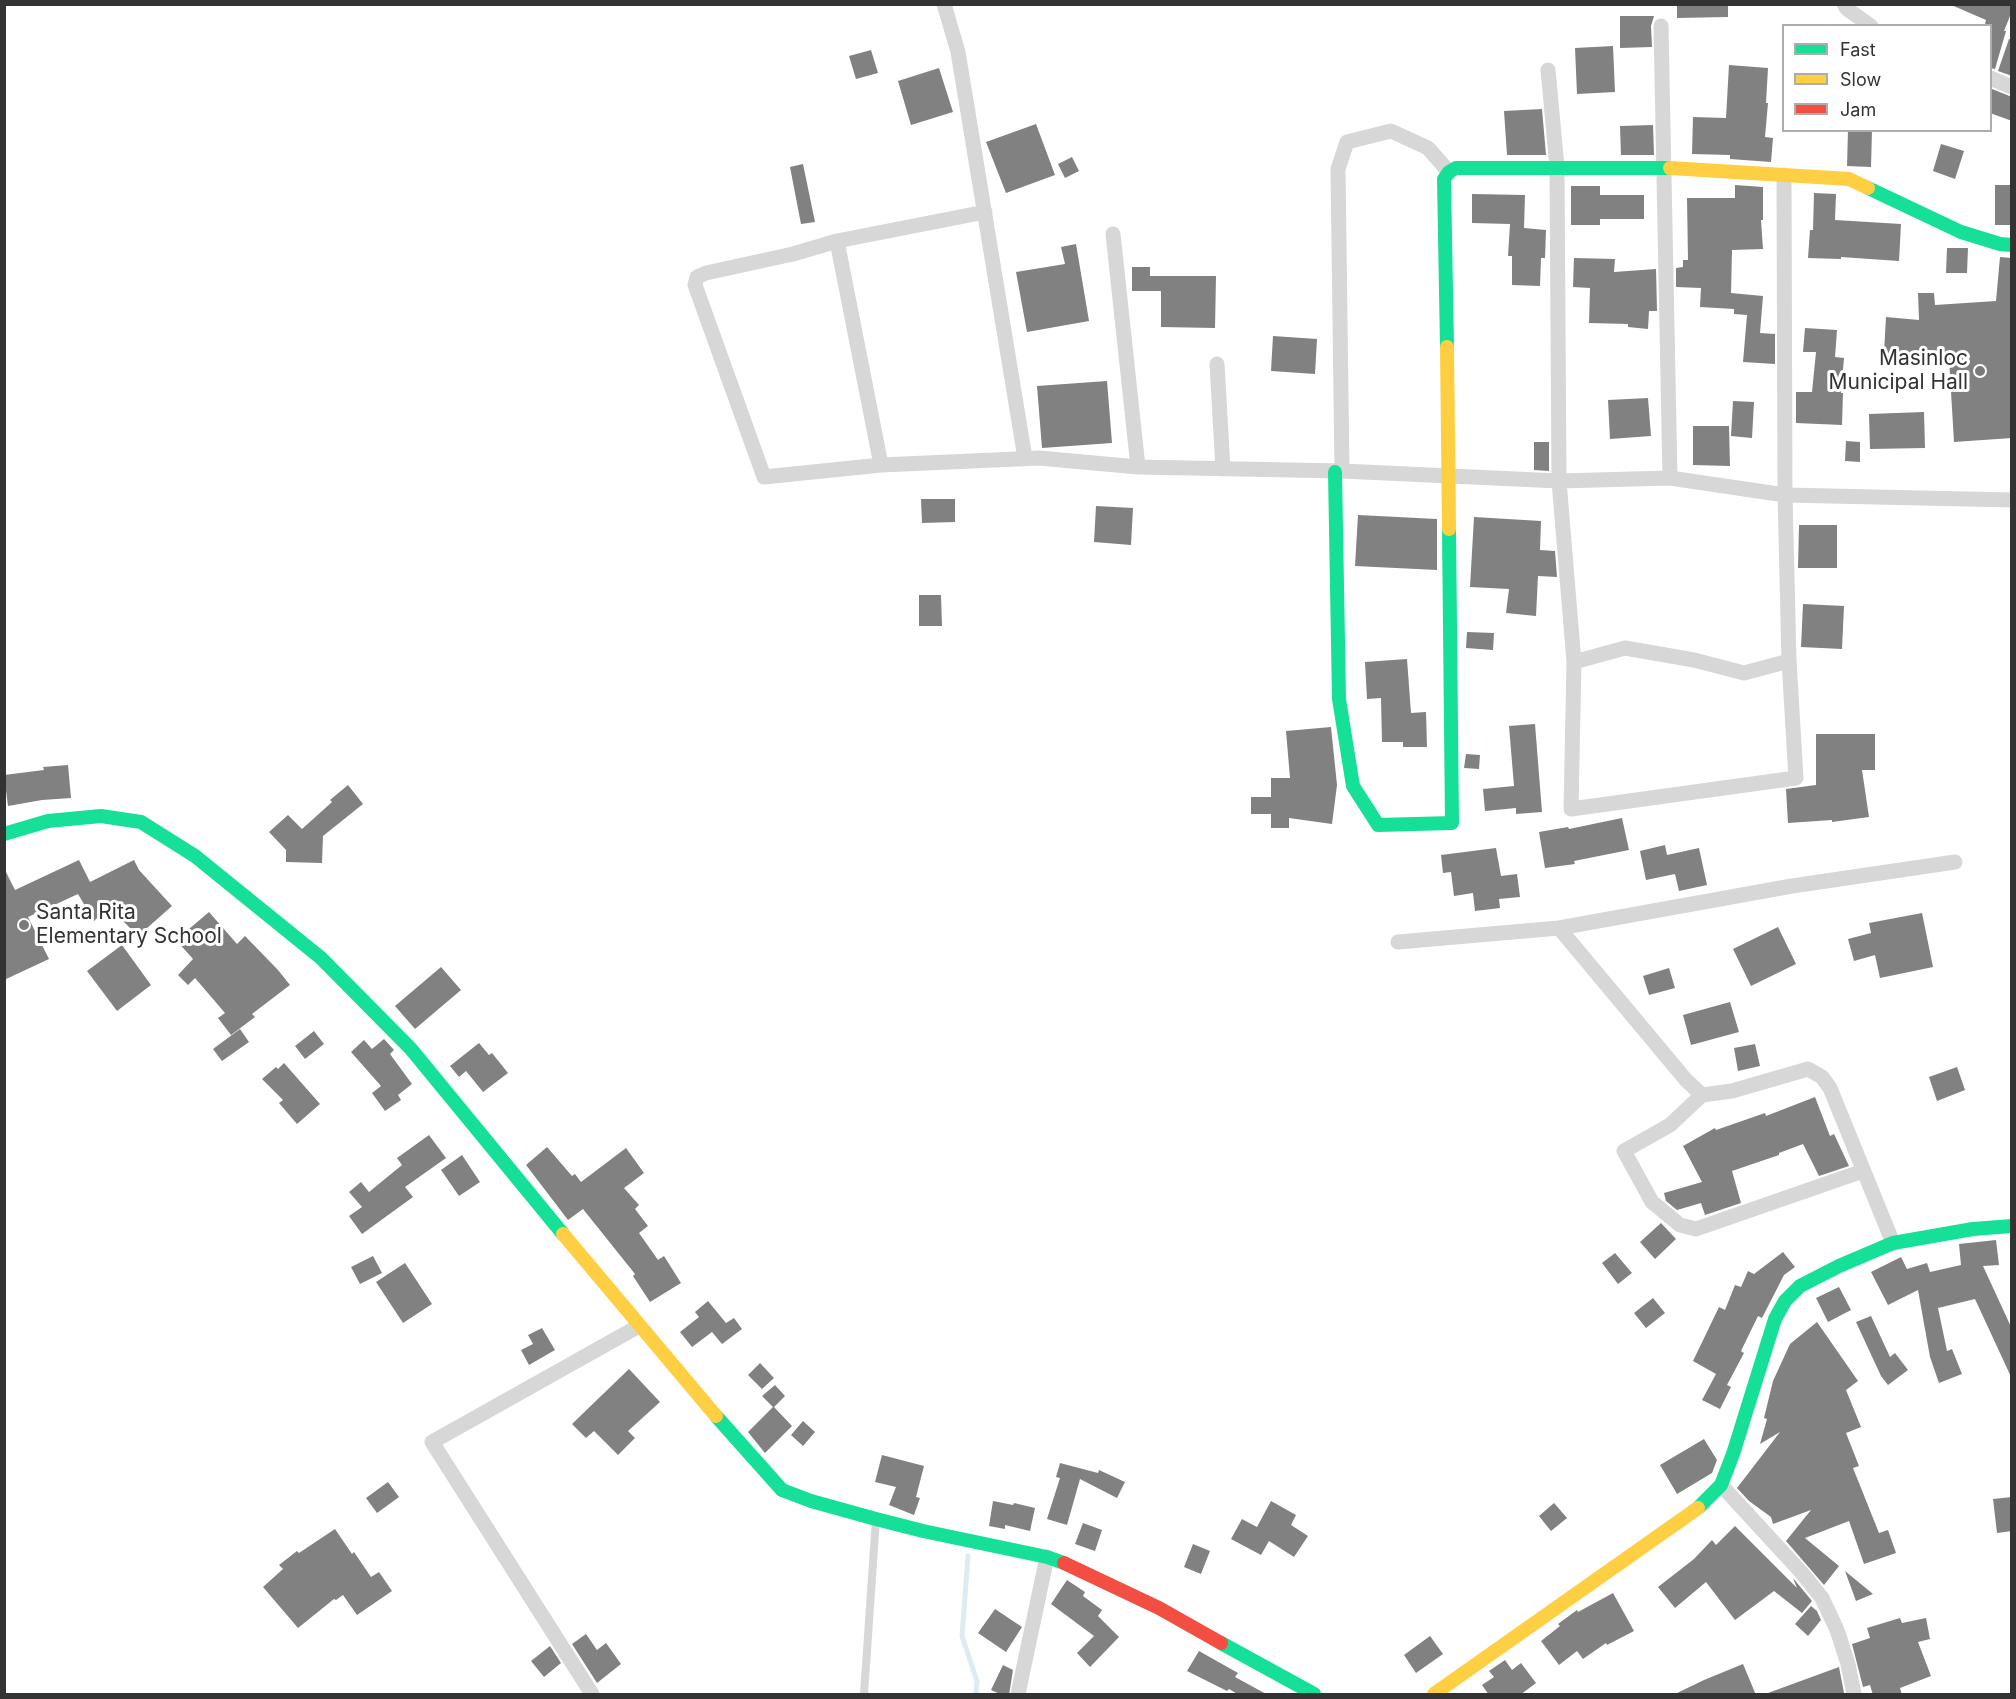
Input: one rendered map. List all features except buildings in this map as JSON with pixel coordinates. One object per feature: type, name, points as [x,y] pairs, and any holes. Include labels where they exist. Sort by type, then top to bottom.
[{"type":"street","points":[[944,4],[958,52],[1025,458]]},
{"type":"street","points":[[1844,4],[1847,9],[1868,24]]},
{"type":"street","points":[[1661,26],[1670,478]]},
{"type":"street","points":[[1548,70],[1557,167],[1559,481],[1574,662],[1571,809],[1796,778],[1789,662],[1785,495],[1784,175]]},
{"type":"street","points":[[1992,79],[2012,87]]},
{"type":"street","points":[[1449,172],[1428,148],[1391,131],[1347,142],[1338,169],[1339,699],[1353,786],[1378,825],[1452,823],[1444,179],[1449,172],[1456,168],[1664,168],[1849,179],[1961,232],[2000,244],[2012,245]]},
{"type":"street","points":[[985,212],[837,241],[697,277],[695,285],[764,477],[880,465],[1025,458],[1138,467],[1339,471],[1559,481],[1670,478],[1785,495],[2012,500]]},
{"type":"street","points":[[1113,234],[1138,467]]},
{"type":"street","points":[[837,241],[880,465]]},
{"type":"street","points":[[1216,364],[1223,469]]},
{"type":"street","points":[[1574,662],[1625,648],[1694,660],[1744,674],[1789,662]]},
{"type":"street","points":[[4,834],[48,821],[101,816],[141,822],[195,856],[321,958],[381,1016],[419,1058],[639,1326],[782,1490],[923,1532],[1047,1557],[1074,1566],[1159,1608],[1314,1695]]},
{"type":"street","points":[[1398,942],[1559,928],[1792,886],[1954,862]]},
{"type":"street","points":[[1559,928],[1686,1080],[1702,1095]]},
{"type":"street","points":[[1863,1171],[1696,1229],[1680,1225],[1652,1202],[1624,1151],[1670,1125],[1702,1095],[1732,1091],[1808,1069],[1822,1077],[1830,1088],[1893,1243]]},
{"type":"street","points":[[1434,1695],[1694,1512],[1721,1485],[1776,1319],[1785,1300],[1800,1286],[1893,1243],[1973,1229],[2012,1226]]},
{"type":"street","points":[[592,1695],[432,1442],[639,1326]]},
{"type":"street","points":[[1721,1485],[1822,1598],[1837,1630],[1848,1664],[1854,1695]]},
{"type":"street","points":[[1018,1695],[1047,1557]]},
{"type":"lane","points":[[864,1695],[876,1519]]},
{"type":"waterway","points":[[968,1556],[962,1636],[977,1681],[976,1694]]},
{"type":"traffic: fast","points":[[1447,347],[1444,179],[1449,172],[1456,168],[1670,168]]},
{"type":"traffic: fast","points":[[1868,188],[1961,232],[2000,244],[2012,245]]},
{"type":"traffic: fast","points":[[1335,472],[1339,699],[1353,786],[1378,825],[1452,823],[1449,529]]},
{"type":"traffic: fast","points":[[4,834],[48,821],[101,816],[141,822],[195,856],[321,958],[411,1049],[563,1234]]},
{"type":"traffic: fast","points":[[1698,1508],[1721,1485],[1733,1454],[1775,1319],[1785,1301],[1800,1286],[1893,1243],[1973,1229],[2012,1226]]},
{"type":"traffic: fast","points":[[716,1416],[782,1490],[811,1501],[876,1519],[1047,1557],[1064,1563]]},
{"type":"traffic: fast","points":[[1221,1643],[1314,1694]]},
{"type":"traffic: slow","points":[[1670,168],[1849,179],[1868,188]]},
{"type":"traffic: slow","points":[[1447,347],[1449,529]]},
{"type":"traffic: slow","points":[[563,1234],[716,1416]]},
{"type":"traffic: slow","points":[[1434,1694],[1698,1508]]},
{"type":"traffic: jam","points":[[1064,1563],[1159,1608],[1221,1643]]},
{"type":"place","name":"Masinloc Municipal Hall","points":[[1980,371]]},
{"type":"place","name":"Santa Rita Elementary School","points":[[24,925]]}]
